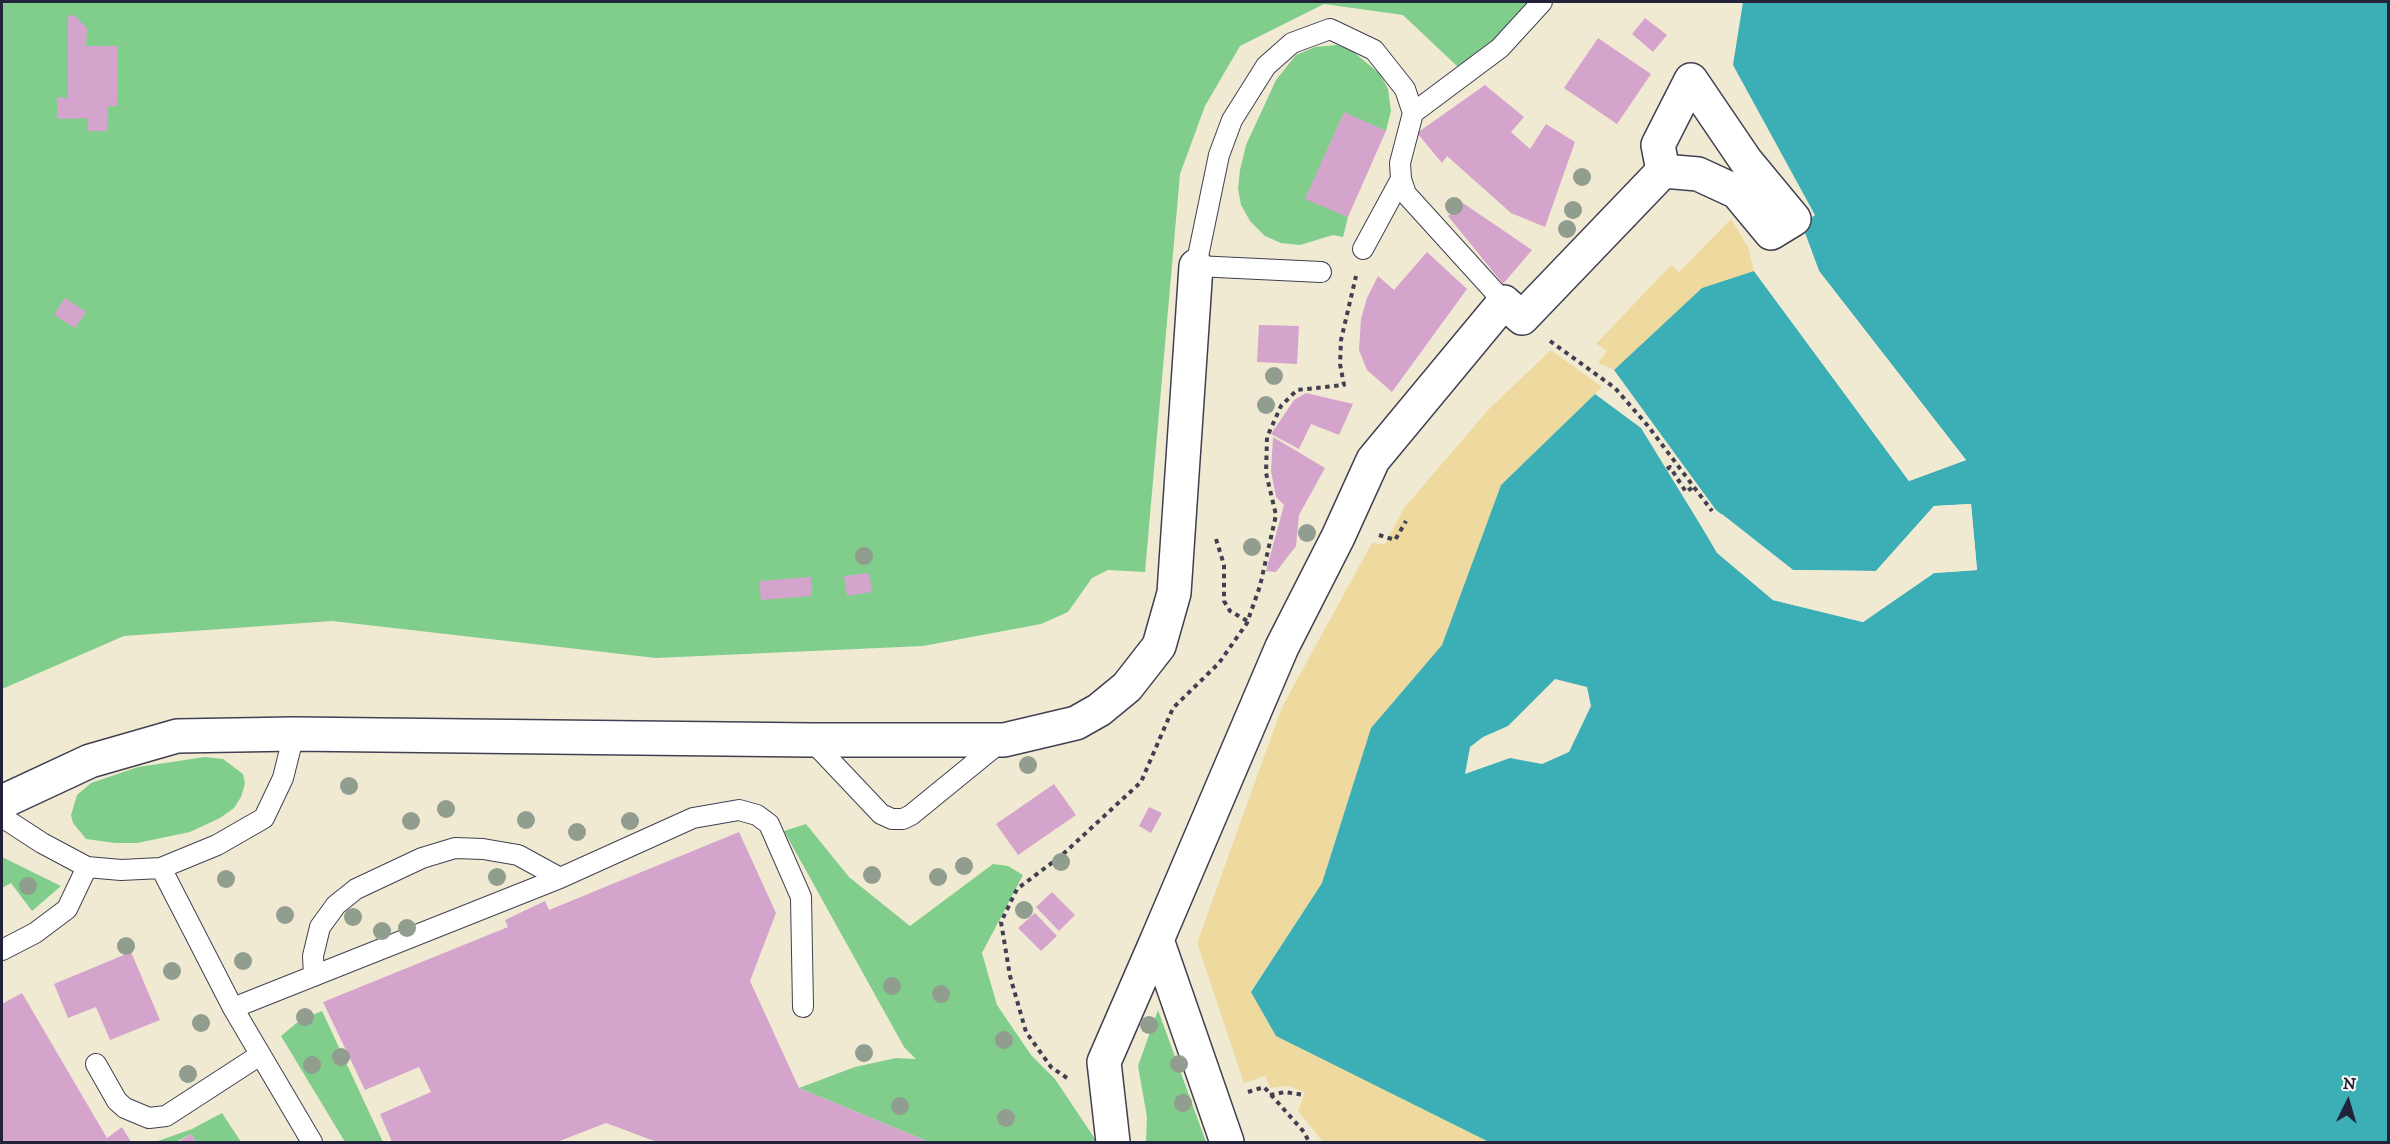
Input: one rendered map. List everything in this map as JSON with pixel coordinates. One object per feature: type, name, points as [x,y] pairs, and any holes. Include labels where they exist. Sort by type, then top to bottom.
[{"type":"street","points":[[1113,1143],[1104,1062],[1282,647],[1338,537],[1373,460],[1513,310],[1663,171],[1698,174],[1737,192],[1771,233],[1794,219],[1746,161],[1691,80],[1658,145],[1663,171]]},
{"type":"street","points":[[2,802],[90,761],[177,736],[294,734],[1004,740],[1076,723],[1099,710],[1127,687],[1159,646],[1174,592],[1196,266]]},
{"type":"street","points":[[1157,940],[1227,1143]]},
{"type":"lane","points":[[1413,113],[1500,48],[1542,2]]},
{"type":"lane","points":[[1321,272],[1196,266],[1218,156],[1232,120],[1266,66],[1292,44],[1330,29],[1374,50],[1405,89],[1413,113],[1404,143],[1401,179],[1364,249]]},
{"type":"lane","points":[[1401,179],[1406,194],[1513,310]]},
{"type":"lane","points":[[2,817],[42,843],[87,867],[122,870],[161,868],[217,845],[264,818],[283,778],[294,734]]},
{"type":"lane","points":[[811,740],[881,814],[892,819],[903,819],[911,815],[1004,740]]},
{"type":"lane","points":[[233,1008],[560,878],[693,818],[739,810],[757,815],[769,824],[801,897],[803,1007]]},
{"type":"lane","points":[[314,976],[313,956],[320,927],[336,905],[356,889],[422,858],[455,848],[483,849],[518,855],[560,878]]},
{"type":"lane","points":[[2,950],[35,933],[67,909],[87,867]]},
{"type":"lane","points":[[161,868],[233,1008],[312,1143]]},
{"type":"lane","points":[[96,1064],[117,1101],[125,1108],[149,1118],[166,1116],[260,1055]]},
{"type":"path","points":[[1110,1107],[1051,1067],[1026,1032],[1010,976],[1001,922],[1017,889],[1061,856],[1141,782],[1173,708],[1219,663],[1247,622],[1260,586],[1276,515],[1266,473],[1267,437],[1281,406],[1297,390],[1344,385],[1340,364],[1341,340],[1364,249]]},
{"type":"path","points":[[1513,310],[1534,330],[1615,388],[1648,426],[1712,511]]},
{"type":"path","points":[[1666,469],[1670,467],[1686,492],[1693,487]]},
{"type":"path","points":[[1371,531],[1395,540],[1406,521]]},
{"type":"path","points":[[1214,536],[1220,544],[1224,565],[1224,602],[1230,611],[1247,622],[1255,622]]},
{"type":"path","points":[[1264,1087],[1304,1132],[1310,1143]]},
{"type":"path","points":[[1270,1095],[1285,1092],[1304,1095]]},
{"type":"green space","points":[[2,2],[1529,2],[1499,39],[1458,67],[1403,15],[1324,4],[1240,46],[1205,106],[1180,174],[1145,572],[1108,570],[1092,578],[1068,612],[1041,624],[923,646],[656,658],[332,621],[124,636],[2,689]]},
{"type":"green space","points":[[1337,45],[1350,49],[1380,74],[1388,89],[1391,111],[1386,131],[1344,113],[1306,198],[1348,217],[1343,237],[1333,235],[1300,245],[1281,243],[1265,236],[1250,221],[1241,205],[1238,189],[1246,145],[1276,80],[1296,55],[1315,47]]},
{"type":"green space","points":[[205,757],[223,759],[243,774],[245,784],[241,797],[234,808],[220,818],[190,832],[137,843],[86,839],[73,823],[71,815],[77,795],[91,783],[138,767]]},
{"type":"green space","points":[[806,824],[849,877],[910,926],[993,864],[1008,866],[1023,875],[982,953],[997,1005],[1031,1055],[1055,1079],[1097,1142],[929,1142],[799,1088],[855,1067],[896,1058],[916,1059],[904,1047],[784,831]]},
{"type":"green space","points":[[2,857],[61,886],[32,911],[11,883],[2,888]]},
{"type":"green space","points":[[1158,1010],[1206,1142],[1146,1142],[1147,1117],[1138,1066]]},
{"type":"green space","points":[[322,1011],[383,1142],[345,1142],[281,1036],[299,1021]]},
{"type":"green space","points":[[222,1113],[241,1142],[196,1142],[191,1134],[176,1142],[155,1142],[192,1129]]},
{"type":"sand","points":[[1731,219],[1748,247],[1754,271],[1702,288],[1614,370],[1598,363],[1607,351],[1596,344],[1671,265],[1679,272]]},
{"type":"sand","points":[[1551,350],[1602,387],[1501,485],[1442,645],[1371,728],[1322,883],[1251,991],[1276,1036],[1489,1142],[1323,1142],[1298,1111],[1305,1092],[1288,1086],[1270,1088],[1265,1076],[1244,1083],[1197,943],[1282,707],[1372,543],[1385,544],[1404,508],[1489,409]]},
{"type":"water","points":[[1743,2],[2388,2],[2388,1142],[1489,1142],[1276,1036],[1251,992],[1322,883],[1371,728],[1442,645],[1501,485],[1595,394],[1641,428],[1717,552],[1773,600],[1863,622],[1934,573],[1977,570],[1971,504],[1934,506],[1876,571],[1793,570],[1716,510],[1614,370],[1702,288],[1754,271],[1909,481],[1966,460],[1819,271],[1802,225],[1815,215],[1733,65]],"holes":[[[1555,679],[1587,687],[1591,706],[1569,752],[1542,764],[1510,758],[1465,774],[1470,747],[1483,737],[1508,726]]]},
{"type":"pier","points":[[1802,225],[1819,271],[1966,460],[1909,481],[1754,271],[1753,268],[1910,477],[1961,458],[1816,272],[1799,226]]},
{"type":"pier","points":[[1971,504],[1977,570],[1934,573],[1863,622],[1773,600],[1717,553],[1702,527],[1704,525],[1719,551],[1775,597],[1862,619],[1932,570],[1974,567],[1969,507],[1936,509],[1876,574],[1792,573],[1719,516],[1722,514],[1793,570],[1876,571],[1934,506]]},
{"type":"building","points":[[74,15],[87,28],[86,46],[118,46],[117,106],[108,106],[107,131],[87,131],[88,118],[57,119],[57,97],[68,98],[68,16]]},
{"type":"building","points":[[1645,18],[1667,35],[1653,52],[1632,34]]},
{"type":"building","points":[[1598,38],[1651,74],[1617,124],[1564,88]]},
{"type":"building","points":[[1485,85],[1524,117],[1511,132],[1530,149],[1546,124],[1575,142],[1545,227],[1511,213],[1447,156],[1442,163],[1417,133]]},
{"type":"building","points":[[1344,112],[1386,131],[1348,217],[1305,199]]},
{"type":"building","points":[[1463,203],[1532,250],[1503,284],[1448,216]]},
{"type":"building","points":[[1427,252],[1467,289],[1392,392],[1367,370],[1359,350],[1361,319],[1367,298],[1378,276],[1394,290]]},
{"type":"building","points":[[65,298],[86,312],[75,328],[54,315]]},
{"type":"building","points":[[1259,325],[1299,326],[1297,364],[1257,362]]},
{"type":"building","points":[[1306,393],[1353,404],[1339,435],[1311,424],[1299,449],[1271,434],[1294,400]]},
{"type":"building","points":[[1273,437],[1325,468],[1299,515],[1296,546],[1276,572],[1266,571],[1284,505],[1276,497],[1271,471]]},
{"type":"building","points":[[869,573],[872,592],[847,596],[844,576]]},
{"type":"building","points":[[811,577],[812,596],[761,600],[759,581]]},
{"type":"building","points":[[1054,784],[1076,815],[1018,855],[996,824]]},
{"type":"building","points":[[1149,807],[1162,813],[1151,833],[1139,826]]},
{"type":"building","points":[[739,832],[776,913],[750,981],[799,1088],[929,1142],[657,1142],[606,1123],[557,1142],[392,1142],[380,1114],[431,1092],[419,1067],[365,1090],[323,1002],[508,927],[505,920],[545,901],[549,910]]},
{"type":"building","points":[[1052,892],[1075,915],[1059,931],[1036,907]]},
{"type":"building","points":[[1035,913],[1057,936],[1041,951],[1018,928]]},
{"type":"building","points":[[131,952],[160,1020],[110,1040],[96,1007],[68,1018],[54,984]]},
{"type":"building","points":[[22,993],[107,1138],[122,1127],[131,1142],[2,1142],[2,1004]]},
{"type":"building","points":[[191,1134],[196,1142],[178,1142]]}]
